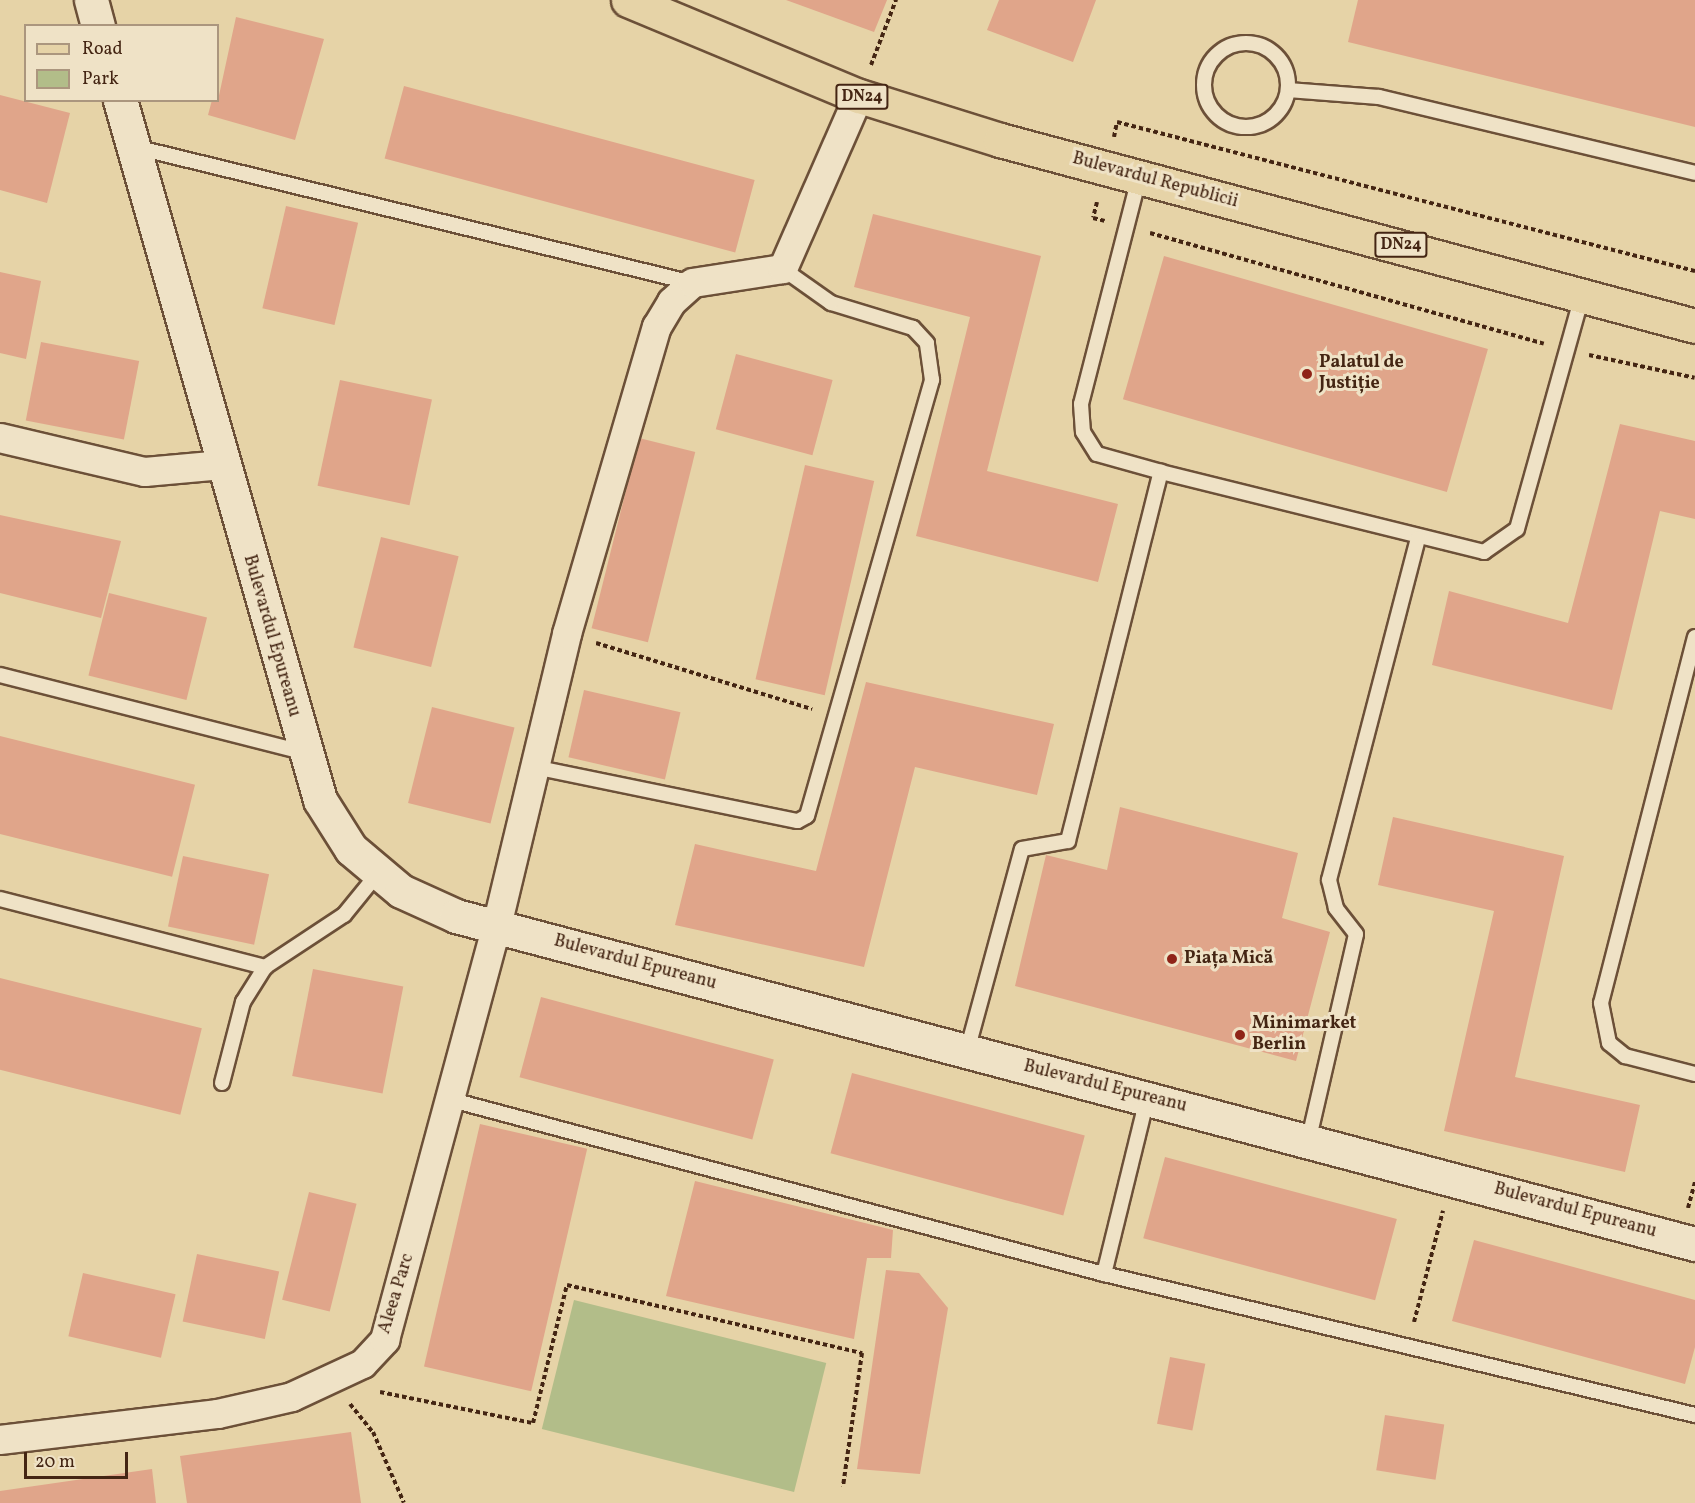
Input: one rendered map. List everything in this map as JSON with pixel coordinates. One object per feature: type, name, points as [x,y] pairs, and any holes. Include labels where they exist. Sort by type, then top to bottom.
[{"type":"main road","points":[[91,0],[97,24]]},
{"type":"main road","name":"Bulevardul Republicii","points":[[628,0],[859,96],[1139,178],[1695,326]]},
{"type":"main road","name":"Bulevardul Epureanu","points":[[121,102],[304,752],[320,800],[351,849],[401,891],[437,908],[497,926],[1147,1098],[1310,1138],[1695,1244]]},
{"type":"street","points":[[693,283],[783,269],[859,96]]},
{"type":"street","name":"Aleea Parc","points":[[0,1440],[218,1414],[332,1382],[363,1364],[385,1340],[448,1099],[497,926],[567,634],[657,327],[672,302],[693,283]]},
{"type":"street","points":[[0,438],[145,472],[223,465]]},
{"type":"lane","points":[[1249,43],[1274,53],[1282,64],[1288,90],[1279,109],[1263,123],[1236,126],[1212,110],[1204,84],[1213,58],[1223,49],[1249,43]]},
{"type":"lane","points":[[1288,90],[1379,97],[1695,172]]},
{"type":"lane","points":[[133,146],[693,283]]},
{"type":"lane","points":[[1139,178],[1081,404],[1083,432],[1097,454],[1161,472],[1418,538],[1484,552],[1517,529],[1582,296]]},
{"type":"lane","points":[[534,767],[798,821],[807,816],[932,380],[927,343],[913,328],[831,303],[783,269]]},
{"type":"lane","points":[[967,1051],[1022,849],[1068,842],[1161,472]]},
{"type":"lane","points":[[1310,1138],[1356,934],[1336,908],[1329,880],[1418,538]]},
{"type":"lane","points":[[1695,637],[1601,1003],[1609,1043],[1625,1056],[1695,1074]]},
{"type":"lane","points":[[0,675],[304,752]]},
{"type":"lane","points":[[222,1083],[243,1002],[265,967],[344,915],[379,872]]},
{"type":"lane","points":[[0,899],[265,967]]},
{"type":"lane","points":[[1104,1274],[1147,1098]]},
{"type":"lane","points":[[448,1099],[1104,1274],[1695,1415]]},
{"type":"path","points":[[859,96],[896,0]]},
{"type":"path","points":[[1695,271],[1117,122],[1093,218],[1567,350],[1695,378]]},
{"type":"path","points":[[567,634],[836,717]]},
{"type":"path","points":[[1408,1346],[1452,1177]]},
{"type":"path","points":[[332,1382],[533,1423],[567,1285],[862,1353],[843,1487]]},
{"type":"path","points":[[332,1382],[373,1432],[404,1503]]},
{"type":"green space","points":[[574,1300],[826,1363],[794,1492],[542,1429]]},
{"type":"building","points":[[786,0],[887,0],[874,32]]},
{"type":"building","points":[[999,0],[1096,0],[1073,62],[987,30]]},
{"type":"building","points":[[1358,0],[1695,0],[1695,127],[1348,42]]},
{"type":"building","points":[[236,17],[324,39],[295,140],[208,115],[211,102],[219,102]]},
{"type":"building","points":[[404,86],[755,180],[735,252],[385,158]]},
{"type":"building","points":[[0,95],[70,113],[47,203],[0,190]]},
{"type":"building","points":[[286,206],[358,223],[334,325],[262,308]]},
{"type":"building","points":[[873,214],[1041,256],[987,471],[1118,504],[1098,582],[916,536],[970,317],[854,287]]},
{"type":"building","name":"Palatul de Justiție","points":[[1164,256],[1488,349],[1447,492],[1123,399]]},
{"type":"building","points":[[0,272],[41,281],[26,359],[0,353]]},
{"type":"building","points":[[41,342],[139,361],[124,440],[26,421]]},
{"type":"building","points":[[736,354],[833,380],[812,455],[716,429]]},
{"type":"building","points":[[340,380],[432,400],[409,505],[318,486]]},
{"type":"building","points":[[1620,424],[1695,441],[1695,519],[1660,511],[1612,710],[1432,665],[1449,591],[1568,623]]},
{"type":"building","points":[[639,438],[695,452],[648,642],[592,628]]},
{"type":"building","points":[[805,465],[874,481],[825,695],[756,679]]},
{"type":"building","points":[[0,515],[121,541],[101,618],[0,593]]},
{"type":"building","points":[[381,537],[459,556],[431,667],[353,648]]},
{"type":"building","points":[[109,593],[207,617],[186,700],[88,675]]},
{"type":"building","points":[[866,682],[1054,724],[1037,795],[915,767],[864,967],[675,925],[695,844],[816,871]]},
{"type":"building","points":[[584,690],[680,712],[665,780],[568,757]]},
{"type":"building","points":[[432,707],[514,728],[491,824],[408,803]]},
{"type":"building","points":[[0,736],[195,785],[172,877],[0,834]]},
{"type":"building","name":"Piața Mică","points":[[1120,807],[1298,853],[1282,918],[1330,932],[1296,1061],[1015,986],[1046,855],[1107,870]]},
{"type":"building","points":[[1393,817],[1564,856],[1515,1077],[1640,1105],[1625,1172],[1444,1131],[1494,911],[1378,885]]},
{"type":"building","points":[[183,856],[269,874],[254,945],[168,926]]},
{"type":"building","points":[[313,969],[403,987],[383,1094],[292,1076]]},
{"type":"building","points":[[0,978],[202,1028],[180,1115],[0,1070]]},
{"type":"building","points":[[541,997],[774,1059],[752,1140],[520,1077]]},
{"type":"building","points":[[852,1073],[1085,1135],[1063,1216],[831,1153]]},
{"type":"building","points":[[480,1124],[587,1149],[531,1391],[424,1367]]},
{"type":"building","points":[[1165,1157],[1397,1219],[1375,1300],[1143,1238]]},
{"type":"building","points":[[695,1181],[893,1230],[891,1258],[867,1258],[854,1339],[666,1296]]},
{"type":"building","points":[[309,1192],[357,1204],[330,1312],[282,1300]]},
{"type":"building","points":[[1474,1240],[1695,1300],[1695,1347],[1685,1384],[1452,1321]]},
{"type":"building","points":[[197,1254],[279,1271],[265,1339],[183,1321]]},
{"type":"building","points":[[886,1270],[919,1273],[948,1308],[920,1474],[857,1469]]},
{"type":"building","points":[[83,1273],[176,1294],[161,1358],[68,1336]]},
{"type":"building","points":[[1170,1357],[1205,1364],[1192,1431],[1157,1424]]},
{"type":"building","points":[[1385,1415],[1444,1424],[1436,1480],[1376,1470]]},
{"type":"building","points":[[351,1432],[361,1503],[187,1503],[180,1456]]},
{"type":"building","points":[[152,1469],[156,1503],[0,1503],[0,1491]]},
{"type":"place","name":"Palatul de Justiție","points":[[1307,374]]},
{"type":"place","name":"Piața Mică","points":[[1172,959]]},
{"type":"place","name":"Minimarket Berlin","points":[[1240,1035]]}]
